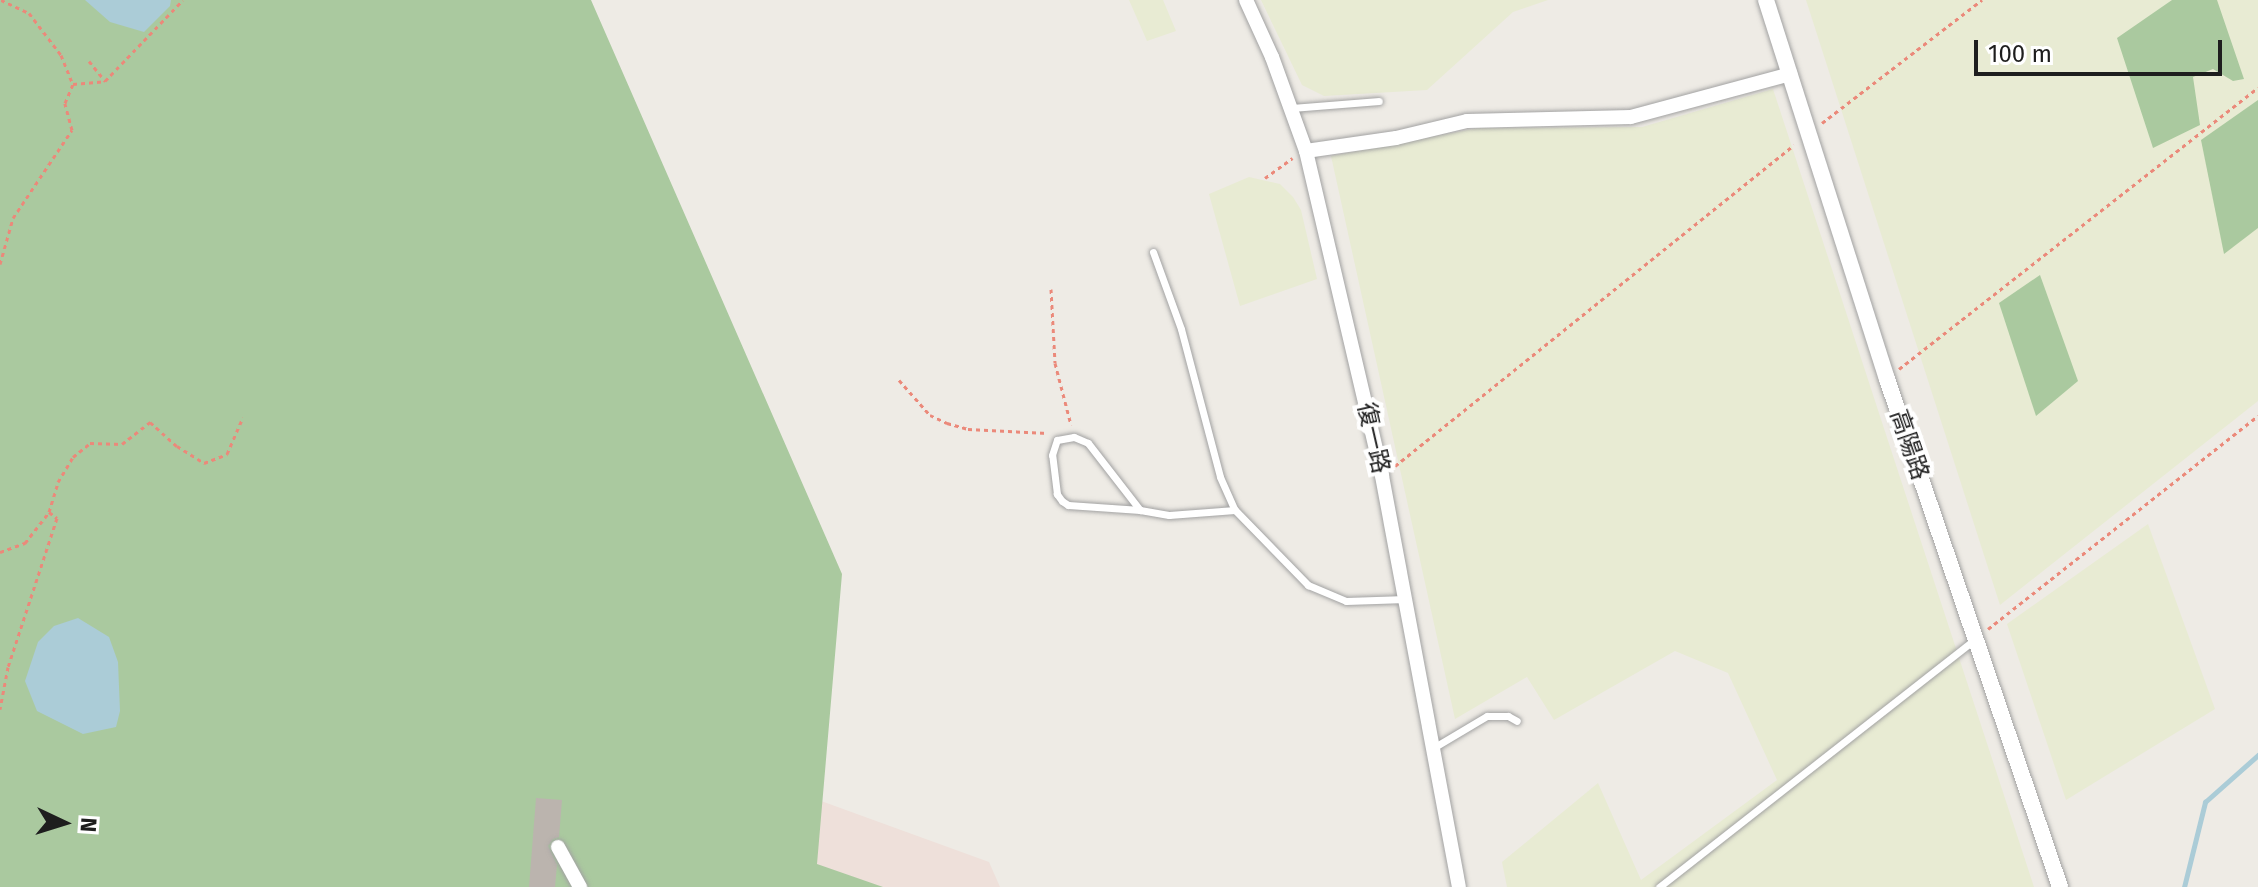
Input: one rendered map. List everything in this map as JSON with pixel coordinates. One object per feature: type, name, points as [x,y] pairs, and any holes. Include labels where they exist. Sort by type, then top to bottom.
[{"type":"street","name":"復一路","points":[[1246,0],[1292,108],[1306,151],[1382,476],[1459,887]]},
{"type":"street","name":"高陽路","points":[[1766,0],[1887,379],[2056,885]]},
{"type":"street","points":[[1306,151],[1396,138],[1467,121],[1631,117],[1790,74]]},
{"type":"street","points":[[558,847],[580,887]]},
{"type":"lane","points":[[1292,108],[1379,101]]},
{"type":"lane","points":[[1153,252],[1181,329],[1220,477],[1235,510],[1308,585],[1346,601],[1406,599]]},
{"type":"lane","points":[[1140,510],[1098,452],[1074,437],[1063,436],[1053,446],[1057,494],[1068,505],[1169,515],[1235,510]]},
{"type":"lane","points":[[1659,887],[1976,638]]},
{"type":"lane","points":[[1433,748],[1487,716],[1508,716],[1517,721]]},
{"type":"path","points":[[0,264],[13,218],[72,130],[65,103],[73,84],[61,55],[29,13],[1,0]]},
{"type":"path","points":[[73,84],[105,81],[183,0]]},
{"type":"path","points":[[1382,476],[1810,133],[1982,0]]},
{"type":"path","points":[[89,61],[105,81]]},
{"type":"path","points":[[1887,379],[2258,88]]},
{"type":"path","points":[[1265,178],[1306,151]]},
{"type":"path","points":[[1051,289],[1055,363],[1074,437]]},
{"type":"path","points":[[899,380],[930,415],[947,423],[968,429],[1007,429],[1063,436]]},
{"type":"path","points":[[1976,638],[2258,416]]},
{"type":"path","points":[[0,552],[25,543],[49,512],[58,482],[73,457],[90,443],[122,444],[150,422],[177,446],[204,463],[227,454],[243,417]]},
{"type":"path","points":[[0,709],[8,667],[57,518],[49,512]]},
{"type":"shaded area","points":[[695,755],[989,862],[1000,887],[510,887]]},
{"type":"green space","points":[[0,0],[591,0],[842,574],[817,864],[883,887],[0,887]]},
{"type":"green space","points":[[1129,0],[1163,0],[1176,31],[1147,41]]},
{"type":"green space","points":[[1261,0],[1548,0],[1513,12],[1427,90],[1324,96],[1302,85]]},
{"type":"green space","points":[[1806,0],[2258,0],[2258,401],[2000,605]]},
{"type":"green space","points":[[2172,0],[2217,0],[2244,79],[2233,81],[2213,69],[2193,77],[2200,125],[2153,148],[2117,38]]},
{"type":"green space","points":[[1773,89],[2034,887],[1507,887],[1502,862],[1598,783],[1641,880],[1777,780],[1728,673],[1675,651],[1554,720],[1527,677],[1455,719],[1331,156],[1478,128],[1642,127]]},
{"type":"green space","points":[[2258,100],[2258,228],[2224,254],[2201,140]]},
{"type":"green space","points":[[1249,177],[1280,184],[1293,197],[1301,210],[1317,279],[1240,306],[1209,194]]},
{"type":"green space","points":[[2040,275],[2078,381],[2036,416],[1999,303]]},
{"type":"green space","points":[[2148,524],[2215,709],[2066,800],[2007,624]]},
{"type":"water","points":[[85,0],[171,0],[170,6],[144,32],[110,22]]},
{"type":"water","points":[[78,618],[109,637],[118,662],[120,711],[116,727],[83,734],[37,711],[25,681],[38,642],[54,626]]},
{"type":"building","points":[[536,798],[562,800],[559,837],[548,846],[557,865],[555,887],[529,887]]},
{"type":"waterway","points":[[2184,887],[2205,802],[2258,755]]}]
